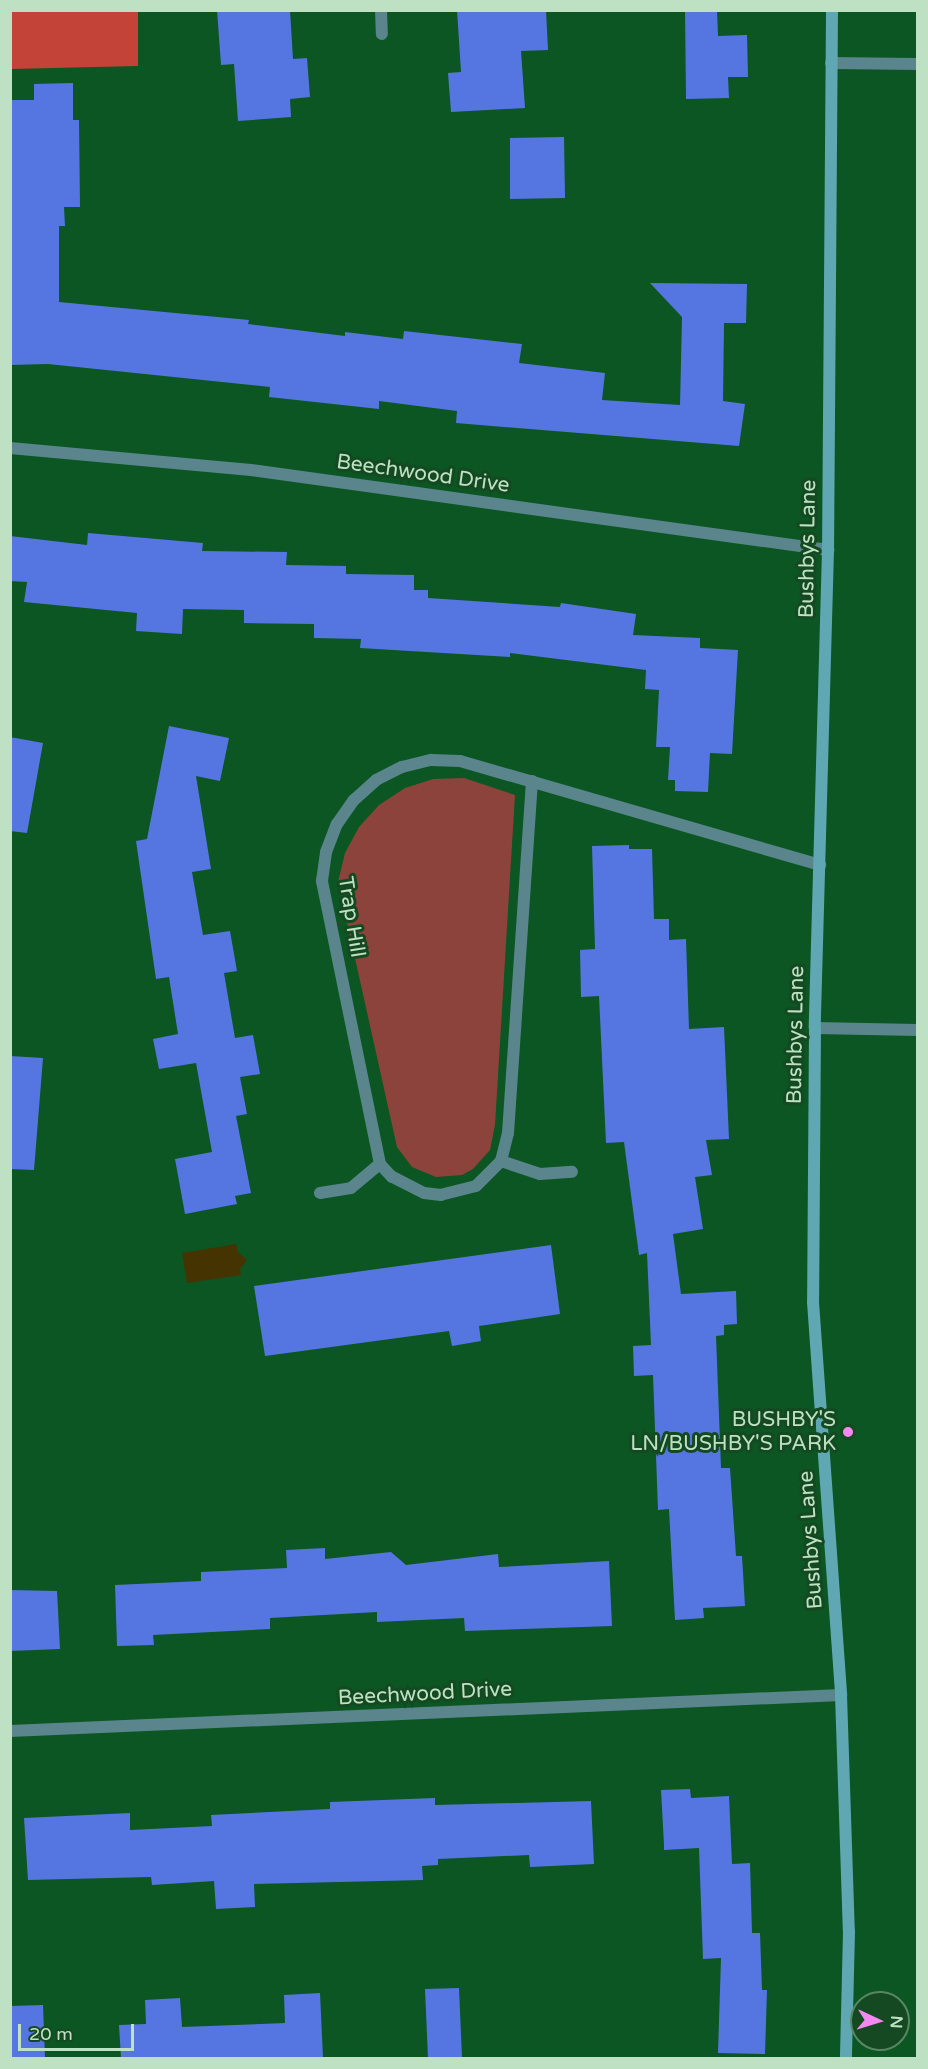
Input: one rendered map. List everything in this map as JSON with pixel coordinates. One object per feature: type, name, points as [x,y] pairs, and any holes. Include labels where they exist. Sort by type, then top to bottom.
[{"type":"street","points":[[381,10],[382,34]]},
{"type":"street","name":"Bushbys Lane","points":[[832,10],[828,550],[815,1028],[813,1302],[842,1695],[849,1932],[846,2058]]},
{"type":"street","points":[[831,63],[918,63]]},
{"type":"street","name":"Beechwood Drive","points":[[10,448],[251,470],[828,550]]},
{"type":"street","name":"Trap Hill","points":[[380,1164],[322,881],[326,852],[337,824],[354,800],[376,780],[402,767],[431,760],[460,760],[820,865]]},
{"type":"street","points":[[320,1193],[351,1188],[380,1164],[406,1187],[441,1196],[476,1186],[501,1161],[508,1133],[532,781]]},
{"type":"street","points":[[815,1028],[918,1029]]},
{"type":"street","points":[[501,1161],[540,1174],[572,1172]]},
{"type":"street","name":"Beechwood Drive","points":[[10,1731],[842,1695]]},
{"type":"shaded area","points":[[10,11],[138,11],[138,66],[11,69]]},
{"type":"shaded area","points":[[464,778],[515,795],[495,1125],[490,1150],[473,1169],[462,1175],[436,1177],[412,1167],[397,1147],[338,882],[345,853],[359,827],[379,805],[405,788],[433,779]]},
{"type":"shaded area","points":[[236,1244],[238,1252],[247,1260],[240,1269],[241,1275],[187,1283],[182,1253]]},
{"type":"building","points":[[217,10],[290,10],[293,59],[307,58],[310,97],[290,99],[291,117],[238,121],[234,64],[221,65]]},
{"type":"building","points":[[457,10],[546,10],[548,50],[521,51],[525,108],[451,112],[448,73],[461,72]]},
{"type":"building","points":[[685,10],[717,10],[718,36],[747,35],[748,77],[728,77],[729,98],[686,99]]},
{"type":"building","points":[[73,83],[73,120],[79,120],[80,207],[64,207],[65,226],[59,226],[59,302],[249,320],[248,324],[345,336],[345,332],[403,339],[404,331],[522,344],[519,363],[605,373],[602,400],[680,405],[682,317],[650,283],[747,284],[746,323],[724,323],[723,401],[745,404],[739,446],[456,423],[457,411],[379,401],[379,409],[269,397],[270,387],[48,364],[10,365],[10,100],[34,100],[34,84]]},
{"type":"building","points":[[564,137],[565,198],[510,199],[510,138]]},
{"type":"building","points":[[88,533],[203,543],[202,551],[287,552],[286,565],[346,566],[346,574],[414,575],[414,590],[428,590],[428,598],[560,607],[561,603],[636,614],[633,635],[700,638],[700,648],[738,650],[732,754],[710,753],[708,792],[675,791],[675,780],[668,780],[670,747],[656,747],[659,690],[645,689],[646,670],[510,653],[510,657],[360,648],[361,639],[314,638],[314,624],[244,623],[244,610],[183,609],[182,634],[136,631],[137,613],[24,602],[27,582],[10,581],[10,536],[87,545]]},
{"type":"building","points":[[169,726],[229,738],[220,781],[196,776],[211,869],[192,872],[203,935],[230,931],[237,971],[224,973],[235,1038],[253,1035],[260,1074],[240,1077],[247,1114],[236,1116],[251,1193],[235,1196],[237,1204],[185,1214],[175,1159],[212,1152],[196,1063],[159,1069],[153,1039],[178,1034],[169,977],[156,979],[136,841],[147,839]]},
{"type":"building","points":[[10,737],[43,743],[27,833],[10,831]]},
{"type":"building","points":[[629,845],[629,849],[652,849],[654,919],[669,919],[669,940],[686,939],[689,1029],[724,1027],[729,1139],[706,1140],[712,1175],[695,1177],[703,1229],[673,1234],[681,1294],[736,1291],[737,1324],[724,1325],[724,1335],[716,1336],[721,1468],[730,1468],[736,1556],[742,1556],[745,1606],[703,1608],[704,1618],[675,1620],[669,1509],[658,1510],[653,1375],[634,1376],[633,1346],[651,1345],[647,1253],[639,1255],[624,1142],[606,1143],[599,996],[581,997],[580,950],[595,949],[592,846]]},
{"type":"building","points":[[10,1056],[43,1058],[34,1170],[10,1169]]},
{"type":"building","points":[[551,1245],[560,1314],[479,1326],[481,1341],[452,1346],[449,1331],[265,1356],[254,1286]]},
{"type":"building","points":[[325,1548],[325,1559],[391,1552],[406,1565],[498,1554],[499,1567],[609,1561],[612,1626],[465,1631],[464,1618],[377,1622],[377,1612],[270,1618],[270,1629],[153,1635],[154,1645],[117,1646],[115,1585],[201,1581],[201,1572],[287,1568],[286,1550]]},
{"type":"building","points":[[10,1590],[57,1591],[60,1649],[10,1651]]},
{"type":"building","points":[[690,1789],[691,1798],[729,1796],[732,1864],[750,1863],[752,1933],[760,1933],[762,1990],[767,1990],[765,2054],[718,2053],[721,1958],[703,1959],[699,1848],[664,1850],[661,1790]]},
{"type":"building","points":[[435,1798],[435,1805],[591,1801],[594,1864],[530,1867],[529,1855],[438,1859],[438,1865],[422,1866],[423,1880],[254,1884],[255,1907],[216,1909],[214,1881],[152,1885],[151,1877],[28,1880],[24,1818],[130,1813],[130,1830],[212,1826],[211,1815],[330,1809],[330,1802]]},
{"type":"building","points":[[459,1988],[462,2058],[428,2058],[425,1989]]},
{"type":"building","points":[[320,1993],[323,2058],[121,2058],[119,2025],[146,2024],[145,2000],[180,1998],[182,2027],[285,2023],[284,1995]]},
{"type":"building","points":[[43,2005],[45,2058],[10,2058],[10,2006]]},
{"type":"place","name":"BUSHBY'S LN/BUSHBY'S PARK","points":[[848,1432]]}]
